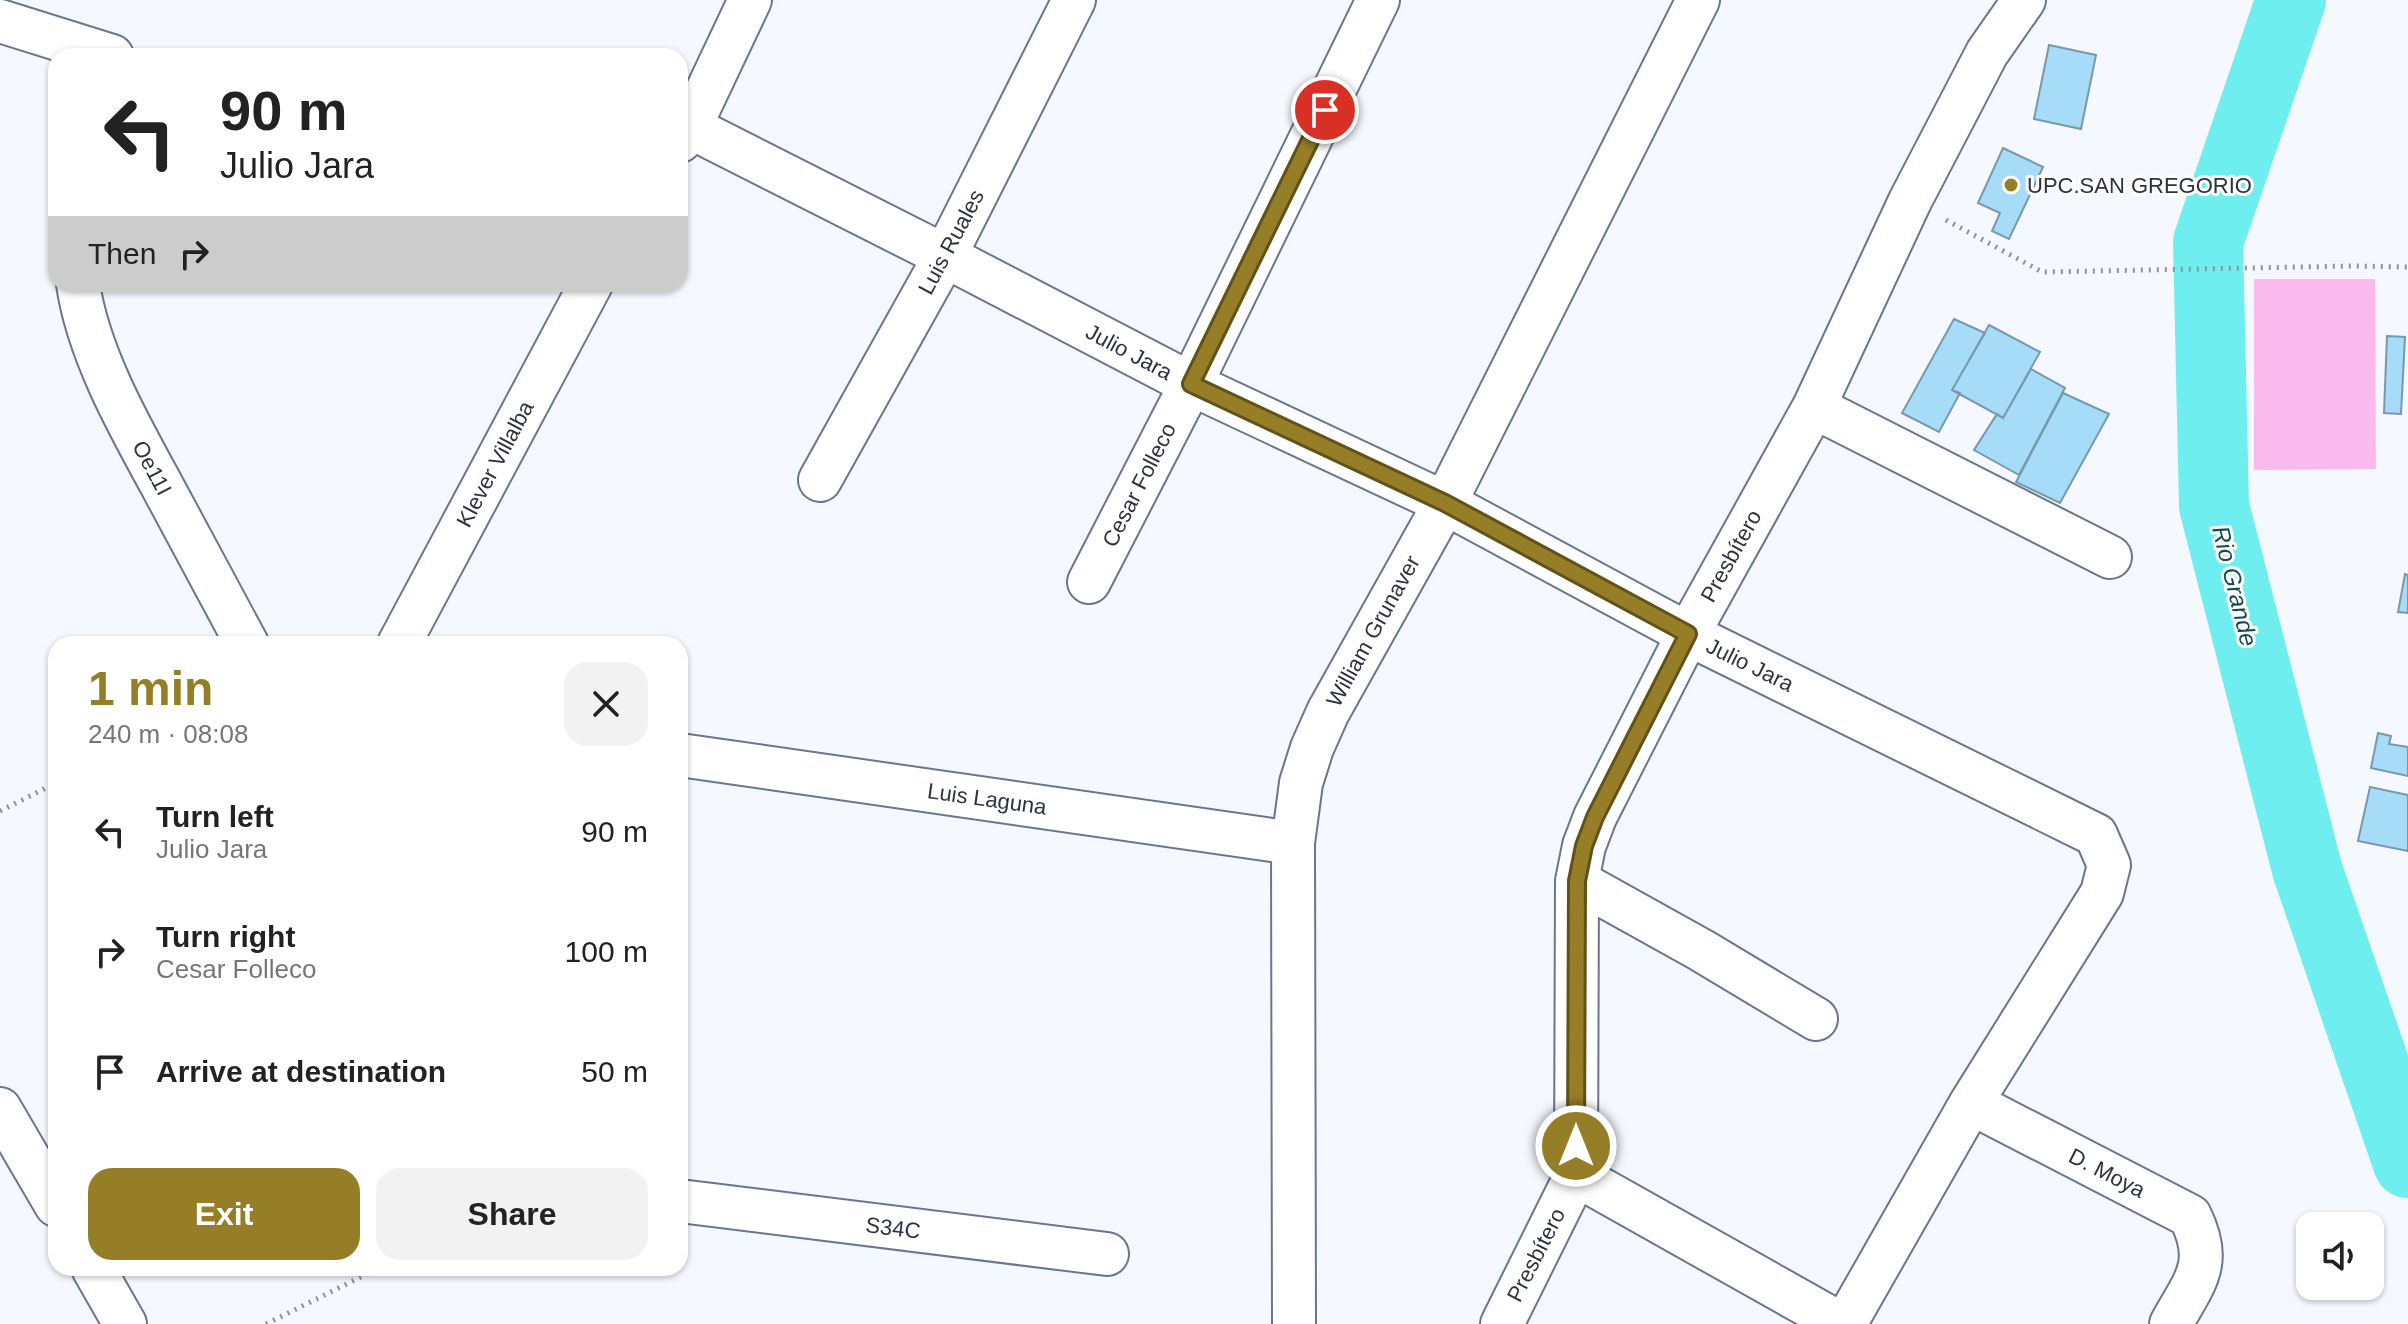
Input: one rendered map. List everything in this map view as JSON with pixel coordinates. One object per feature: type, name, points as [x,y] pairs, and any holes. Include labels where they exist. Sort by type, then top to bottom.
[{"type":"street","points":[[688,128],[750,0]]},
{"type":"street","name":"Luis Ruales","points":[[820,480],[945,256],[1074,0]]},
{"type":"street","name":"Cesar Folleco","points":[[1089,582],[1191,384],[1378,0]]},
{"type":"street","name":"William Grunaver","points":[[1294,1324],[1293,843],[1301,783],[1328,712],[1445,503],[1698,0]]},
{"type":"street","name":"Presbítero","points":[[1502,1324],[1576,1175],[1577,881],[1584,846],[1595,817],[1688,634],[1814,407],[1910,201],[1987,53],[2024,0]]},
{"type":"street","points":[[0,21],[48,50]]},
{"type":"street","name":"Julio Jara","points":[[688,135],[945,256],[1191,384],[1445,503],[1688,634],[2096,835],[2109,865],[2102,893],[1971,1103],[1843,1324]]},
{"type":"street","name":"Oe11I","points":[[79,292],[96,351],[133,432],[243,636]]},
{"type":"street","name":"Klever Villalba","points":[[403,636],[587,292]]},
{"type":"street","points":[[1814,407],[2110,557]]},
{"type":"street","name":"Luis Laguna","points":[[688,756],[1293,843]]},
{"type":"street","points":[[1577,881],[1816,1019]]},
{"type":"street","name":"D. Moya","points":[[1971,1103],[2190,1216],[2199,1234],[2202,1253],[2199,1272],[2171,1324]]},
{"type":"street","points":[[0,1109],[48,1191]]},
{"type":"street","points":[[1576,1175],[1843,1324]]},
{"type":"street","name":"S34C","points":[[688,1202],[1107,1254]]},
{"type":"street","points":[[98,1276],[125,1324]]},
{"type":"path","points":[[1910,201],[2042,272],[2408,267]]},
{"type":"path","points":[[0,811],[48,787]]},
{"type":"path","points":[[266,1324],[363,1276]]},
{"type":"shaded area","points":[[2254,279],[2375,279],[2376,469],[2254,470]]},
{"type":"building","points":[[2049,45],[2096,55],[2081,129],[2034,119]]},
{"type":"building","name":"UPC.SAN GREGORIO","points":[[2003,148],[2043,167],[2009,239],[1992,231],[2000,213],[1978,203]]},
{"type":"building","points":[[1954,319],[1985,333],[1952,390],[1960,393],[1939,432],[1902,413]]},
{"type":"building","points":[[1989,325],[2040,352],[2003,418],[1952,390]]},
{"type":"building","points":[[2387,336],[2405,337],[2401,414],[2384,413]]},
{"type":"building","points":[[2031,369],[2065,388],[2019,475],[1974,450],[1997,414],[2003,418]]},
{"type":"building","points":[[2063,393],[2109,414],[2060,503],[2016,482]]},
{"type":"building","points":[[2405,574],[2408,575],[2408,613],[2398,612]]},
{"type":"building","points":[[2378,733],[2391,736],[2389,744],[2408,747],[2408,776],[2371,768]]},
{"type":"building","points":[[2370,787],[2408,795],[2408,851],[2358,841]]},
{"type":"waterway","name":"Rio Grande","points":[[2291,0],[2208,242],[2214,506],[2307,869],[2408,1163]]},
{"type":"place","name":"UPC.SAN GREGORIO","points":[[2011,185]]},
{"type":"route","points":[[1325,110],[1191,384],[1445,503],[1688,634],[1595,817],[1584,846],[1577,881],[1576,1146]]}]
